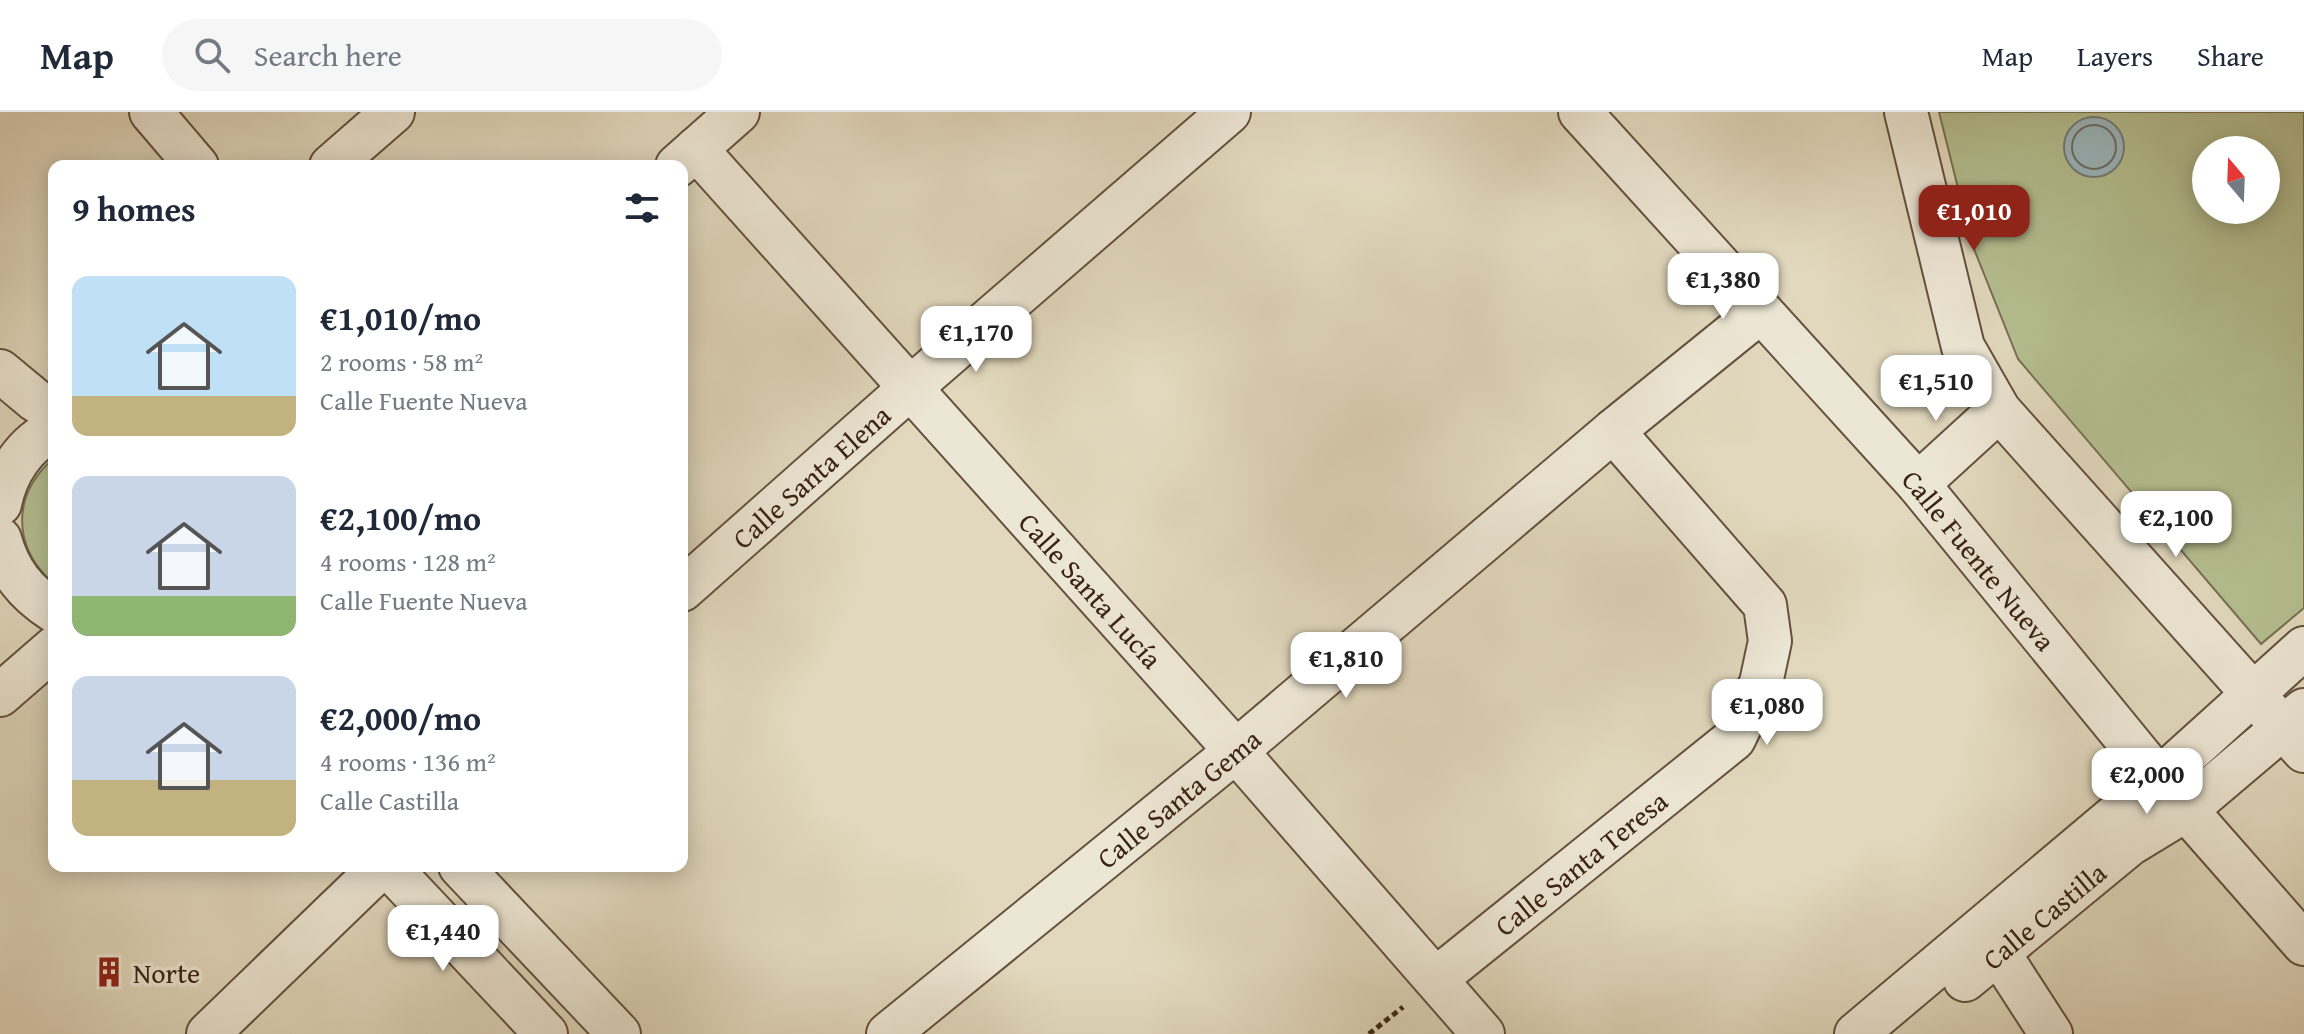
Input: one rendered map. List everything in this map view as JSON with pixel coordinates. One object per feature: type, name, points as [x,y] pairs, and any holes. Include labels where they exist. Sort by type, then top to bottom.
[{"type":"street","points":[[151,112],[192,160]]},
{"type":"street","points":[[338,160],[393,112]]},
{"type":"street","points":[[687,158],[738,112]]},
{"type":"street","name":"Calle Santa Elena","points":[[688,585],[1229,112]]},
{"type":"street","name":"Calle Fuente Nueva","points":[[1580,112],[1918,484],[2159,779],[2304,944]]},
{"type":"street","points":[[1906,112],[1963,347],[1999,410],[2253,694],[2297,729]]},
{"type":"street","name":"Calle Santa Lucía","points":[[687,158],[909,389],[1236,751],[1483,1034]]},
{"type":"street","name":"Calle Santa Gema","points":[[888,1034],[1236,751],[1613,431],[1760,312]]},
{"type":"street","points":[[0,371],[48,408]]},
{"type":"street","points":[[1918,484],[1999,410]]},
{"type":"street","name":"Calle Santa Teresa","points":[[1437,978],[1734,739],[1761,683],[1770,641],[1765,605],[1613,431]]},
{"type":"street","points":[[0,504],[7,458],[48,434]]},
{"type":"street","points":[[2,558],[18,581],[48,607]]},
{"type":"street","name":"Calle Castilla","points":[[1856,1034],[2159,779],[2304,648]]},
{"type":"street","points":[[0,695],[48,653]]},
{"type":"street","name":"Calle Castilla","points":[[1899,1034],[2130,844],[2186,810],[2297,729]]},
{"type":"street","points":[[208,1034],[379,872]]},
{"type":"street","points":[[391,872],[546,1034]]},
{"type":"street","points":[[466,872],[619,1034]]},
{"type":"street","points":[[1998,952],[2051,1034]]},
{"type":"green space","points":[[1939,112],[2304,112],[2304,608],[2261,644],[2018,359],[1972,244]]},
{"type":"green space","points":[[48,464],[48,578],[30,554],[22,521],[30,488]]},
{"type":"water","points":[[2094,117],[2105,119],[2115,126],[2122,136],[2122,158],[2115,168],[2105,175],[2094,177],[2083,175],[2073,168],[2066,158],[2064,147],[2066,136],[2073,126],[2083,119]]},
{"type":"place","name":"Norte","points":[[109,972]]}]
